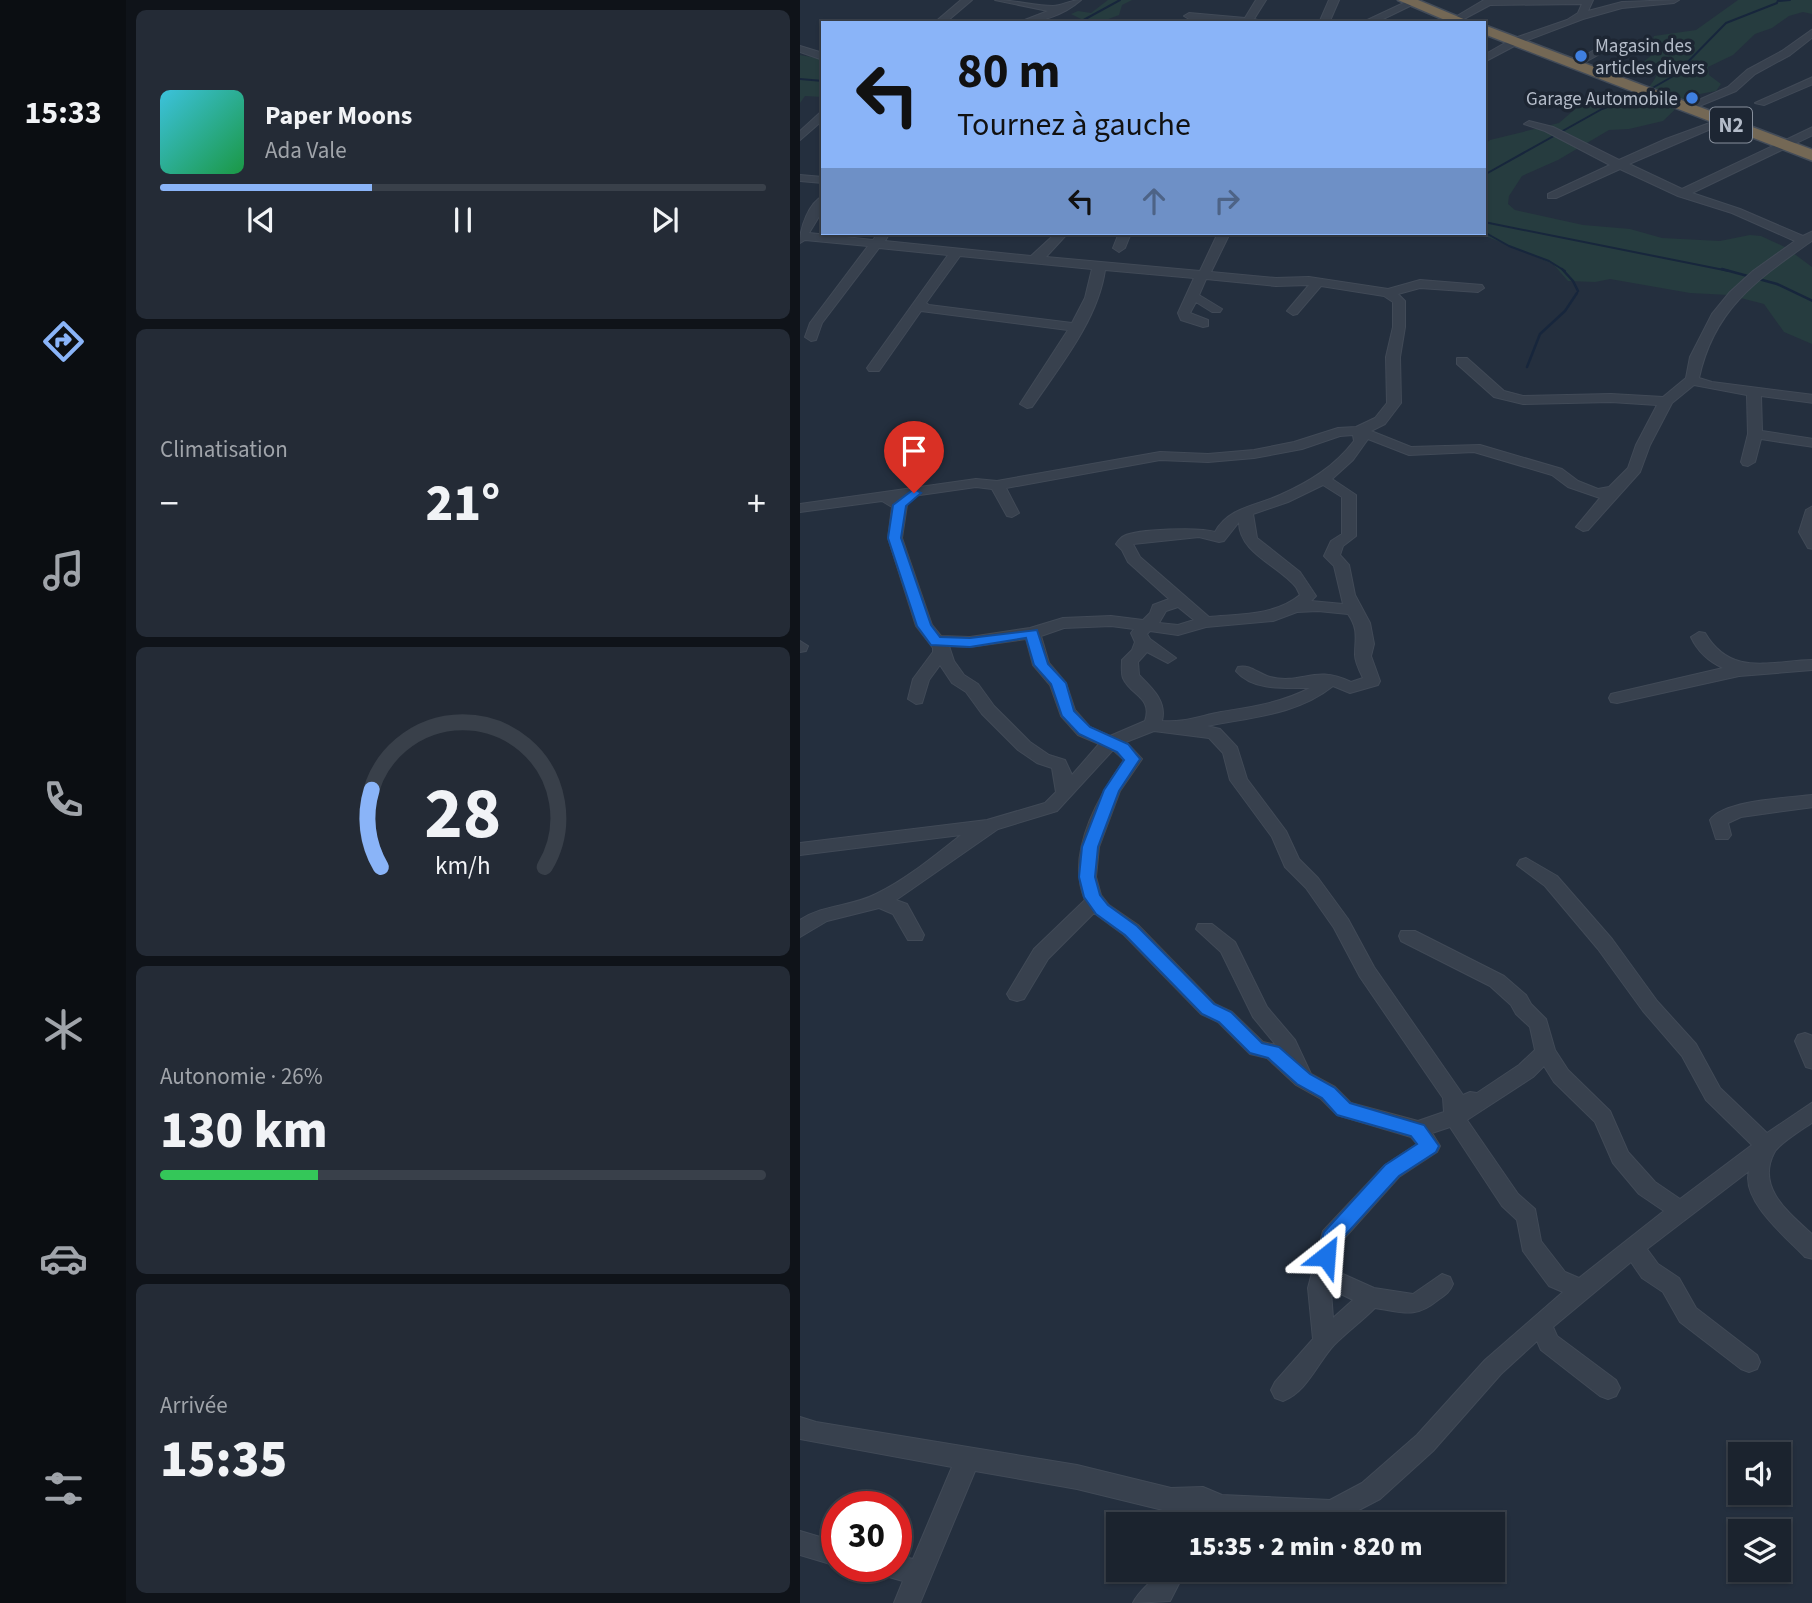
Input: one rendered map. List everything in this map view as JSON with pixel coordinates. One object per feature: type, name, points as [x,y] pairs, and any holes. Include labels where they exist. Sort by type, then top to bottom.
[{"type":"highway","points":[[1408,1],[1459,21]]},
{"type":"highway","name":"N2","points":[[1486,30],[1812,156]]},
{"type":"street","points":[[941,21],[967,0]]},
{"type":"street","points":[[1000,0],[1058,10]]},
{"type":"street","points":[[1028,21],[1076,0]]},
{"type":"street","points":[[1248,21],[1261,0]]},
{"type":"street","points":[[1324,21],[1334,0]]},
{"type":"street","points":[[1486,58],[1516,41],[1578,17],[1622,5],[1674,0]]},
{"type":"street","points":[[1370,21],[1408,1]]},
{"type":"street","points":[[1463,21],[1490,1],[1588,1],[1582,15],[1578,17]]},
{"type":"street","points":[[1190,16],[1238,21]]},
{"type":"street","points":[[1688,107],[1732,89],[1751,72],[1786,53],[1812,32]]},
{"type":"street","points":[[1795,45],[1811,50]]},
{"type":"street","points":[[1576,63],[1609,46]]},
{"type":"street","points":[[800,49],[821,56]]},
{"type":"street","points":[[1760,103],[1812,80]]},
{"type":"street","points":[[1552,196],[1722,121]]},
{"type":"street","points":[[800,137],[811,124]]},
{"type":"street","points":[[1529,124],[1557,134],[1601,158],[1621,164],[1682,194],[1807,237]]},
{"type":"street","points":[[1682,194],[1812,130]]},
{"type":"street","points":[[800,178],[821,180]]},
{"type":"street","points":[[821,201],[801,237],[881,238],[956,252],[1316,284],[1388,293],[1420,284],[1478,288]]},
{"type":"street","points":[[1032,260],[1041,255],[1060,235]]},
{"type":"street","points":[[1119,248],[1123,235]]},
{"type":"street","points":[[1203,323],[1186,317],[1183,313],[1223,235]]},
{"type":"street","points":[[1583,527],[1635,469],[1643,445],[1666,401],[1692,380],[1707,331],[1734,295],[1753,277],[1807,237]]},
{"type":"street","points":[[811,337],[816,323],[881,238]]},
{"type":"street","points":[[874,368],[956,252]]},
{"type":"street","points":[[1026,404],[1095,290],[1099,266]]},
{"type":"street","points":[[1293,311],[1316,284]]},
{"type":"street","points":[[800,508],[976,483],[997,485],[1160,456],[1208,458],[1254,454],[1297,446],[1338,432],[1359,431],[1380,421],[1394,403],[1393,357],[1399,327],[1399,301],[1388,293]]},
{"type":"street","points":[[1191,297],[1201,299],[1216,309]]},
{"type":"street","points":[[919,303],[925,308],[1075,327]]},
{"type":"street","points":[[1462,361],[1499,394],[1523,400],[1611,398],[1666,401]]},
{"type":"street","points":[[1692,380],[1709,386],[1812,399]]},
{"type":"street","points":[[1748,463],[1755,434],[1754,392]]},
{"type":"street","points":[[1205,622],[1133,559],[1129,548],[1123,544],[1129,539],[1200,532],[1224,526],[1251,508],[1280,500],[1323,479],[1343,464],[1362,441],[1359,431]]},
{"type":"street","points":[[1359,431],[1409,451],[1475,448],[1557,472],[1573,484],[1597,494],[1614,491]]},
{"type":"street","points":[[1755,434],[1812,443]]},
{"type":"street","points":[[800,849],[992,825],[1051,807],[1111,742],[1152,725],[1182,729],[1220,725],[1282,709],[1314,687],[1332,679],[1350,688],[1372,681],[1363,656],[1366,644],[1362,623],[1353,610],[1341,565],[1332,556],[1336,544],[1349,536],[1349,495],[1323,479]]},
{"type":"street","points":[[997,485],[1012,513]]},
{"type":"street","points":[[914,493],[900,505],[895,538],[924,626],[939,644],[946,662],[958,679],[972,688],[988,710],[1024,746],[1043,759],[1059,764],[1064,775],[1065,794]]},
{"type":"street","points":[[885,496],[900,505]]},
{"type":"street","points":[[1812,510],[1806,532],[1812,545]]},
{"type":"street","points":[[1144,634],[1178,630],[1205,622],[1273,616],[1295,607],[1308,596],[1304,584],[1278,559],[1257,548],[1247,535],[1245,512]]},
{"type":"street","points":[[1152,725],[1156,718],[1155,703],[1131,677],[1130,660],[1139,653],[1144,634],[1158,615],[1159,608],[1182,600]]},
{"type":"street","points":[[1295,607],[1318,606],[1353,610]]},
{"type":"street","points":[[939,644],[1032,633],[1063,623],[1111,621],[1144,634],[1168,658]]},
{"type":"street","points":[[1032,633],[1041,665],[1058,683],[1067,712],[1084,731],[1123,748],[1133,759],[1112,790],[1090,847],[1087,877],[1095,901],[1102,910],[1131,930],[1208,1009],[1225,1017],[1257,1048],[1273,1052],[1303,1079],[1328,1093],[1344,1109],[1418,1130],[1454,1117],[1480,1102],[1526,1072],[1546,1052]]},
{"type":"street","points":[[1699,637],[1702,647],[1711,656],[1747,671]]},
{"type":"street","points":[[916,699],[921,679],[941,653],[939,644]]},
{"type":"street","points":[[1617,698],[1665,685],[1783,664],[1812,665]]},
{"type":"street","points":[[1244,671],[1267,681],[1314,687]]},
{"type":"street","points":[[1220,725],[1239,780],[1280,835],[1291,862],[1312,883],[1341,924],[1367,972],[1417,1042],[1440,1081],[1453,1096],[1480,1102]]},
{"type":"street","points":[[1722,835],[1719,820],[1738,811],[1812,801]]},
{"type":"street","points":[[800,930],[821,915],[880,901],[992,825]]},
{"type":"street","points":[[1526,866],[1551,881],[1605,944],[1650,1006],[1689,1050],[1713,1094],[1765,1145]]},
{"type":"street","points":[[880,901],[900,909],[915,935]]},
{"type":"street","points":[[1017,994],[1041,954],[1095,901]]},
{"type":"street","points":[[1205,929],[1228,947],[1260,1012],[1288,1046],[1303,1079]]},
{"type":"street","points":[[1408,936],[1497,981],[1519,1000],[1523,1009],[1539,1024],[1546,1052],[1561,1076],[1603,1117],[1621,1157],[1647,1188],[1681,1211]]},
{"type":"street","points":[[1805,1041],[1812,1061]]},
{"type":"street","points":[[1526,1072],[1561,1076]]},
{"type":"street","points":[[1453,1096],[1454,1117],[1510,1200],[1527,1216],[1531,1244],[1557,1279],[1581,1289]]},
{"type":"street","points":[[800,1428],[816,1433],[1077,1477],[1171,1500],[1203,1499],[1222,1507],[1331,1512],[1371,1491],[1425,1443],[1493,1367],[1581,1289],[1765,1145],[1811,1114]]},
{"type":"street","points":[[1324,1340],[1325,1277],[1331,1238],[1392,1171],[1430,1146],[1418,1130]]},
{"type":"street","points":[[1765,1145],[1757,1180],[1771,1209],[1812,1250]]},
{"type":"street","points":[[1633,1247],[1650,1271],[1671,1285],[1688,1315],[1749,1362]]},
{"type":"street","points":[[1325,1277],[1371,1298],[1417,1304],[1442,1284]]},
{"type":"street","points":[[1284,1390],[1316,1354],[1324,1340],[1371,1298]]},
{"type":"street","points":[[1540,1324],[1549,1343],[1608,1388]]},
{"type":"street","points":[[907,1603],[968,1458]]},
{"type":"street","points":[[1198,1512],[1203,1499]]},
{"type":"street","points":[[800,1543],[821,1549]]},
{"type":"street","points":[[912,1571],[919,1573]]},
{"type":"street","points":[[1146,1603],[1161,1592],[1167,1582]]},
{"type":"green space","points":[[1108,0],[1132,0],[1122,5],[1119,15],[1103,21],[1074,21],[1081,19],[1071,14],[1078,11],[1091,13]]},
{"type":"green space","points":[[1738,0],[1812,0],[1812,14],[1803,12],[1789,16],[1772,28],[1755,34],[1733,55],[1708,67],[1709,75],[1721,84],[1716,91],[1689,96],[1663,121],[1629,129],[1609,130],[1558,160],[1522,176],[1509,196],[1508,204],[1515,210],[1583,225],[1630,229],[1662,238],[1720,241],[1750,235],[1761,236],[1785,247],[1812,267],[1812,344],[1784,332],[1764,304],[1729,295],[1690,293],[1610,279],[1595,282],[1568,281],[1553,264],[1483,235],[1486,235],[1486,143],[1490,140],[1559,123],[1596,91],[1623,96],[1640,93],[1653,82],[1658,72],[1641,64],[1653,54],[1651,45],[1654,36],[1696,30]]},
{"type":"green space","points":[[800,55],[821,59],[821,97],[805,96],[800,103]]},
{"type":"waterway","points":[[1082,21],[1120,0]]},
{"type":"waterway","points":[[1649,90],[1675,75],[1726,23],[1777,3],[1778,0]]},
{"type":"waterway","points":[[1779,1],[1790,0]]},
{"type":"waterway","points":[[800,79],[821,81]]},
{"type":"waterway","points":[[1486,174],[1602,109],[1642,94]]},
{"type":"waterway","points":[[1486,222],[1729,271]]},
{"type":"waterway","points":[[1486,233],[1562,269]]},
{"type":"waterway","points":[[1562,269],[1578,291]]},
{"type":"waterway","points":[[1722,269],[1777,284],[1813,301]]},
{"type":"waterway","points":[[1527,367],[1540,334],[1565,311],[1577,293]]},
{"type":"place","name":"Magasin des articles divers","points":[[1581,56]]},
{"type":"place","name":"Garage Automobile","points":[[1692,98]]},
{"type":"route","points":[[914,493],[900,505],[895,538],[924,626],[936,641],[970,642],[1032,633],[1041,665],[1058,683],[1067,712],[1084,731],[1123,748],[1133,759],[1112,790],[1094,833],[1087,861],[1087,877],[1092,897],[1102,910],[1131,930],[1208,1009],[1225,1017],[1257,1048],[1273,1052],[1282,1063],[1328,1093],[1344,1109],[1418,1130],[1430,1146],[1392,1171],[1331,1238],[1326,1256]]}]
